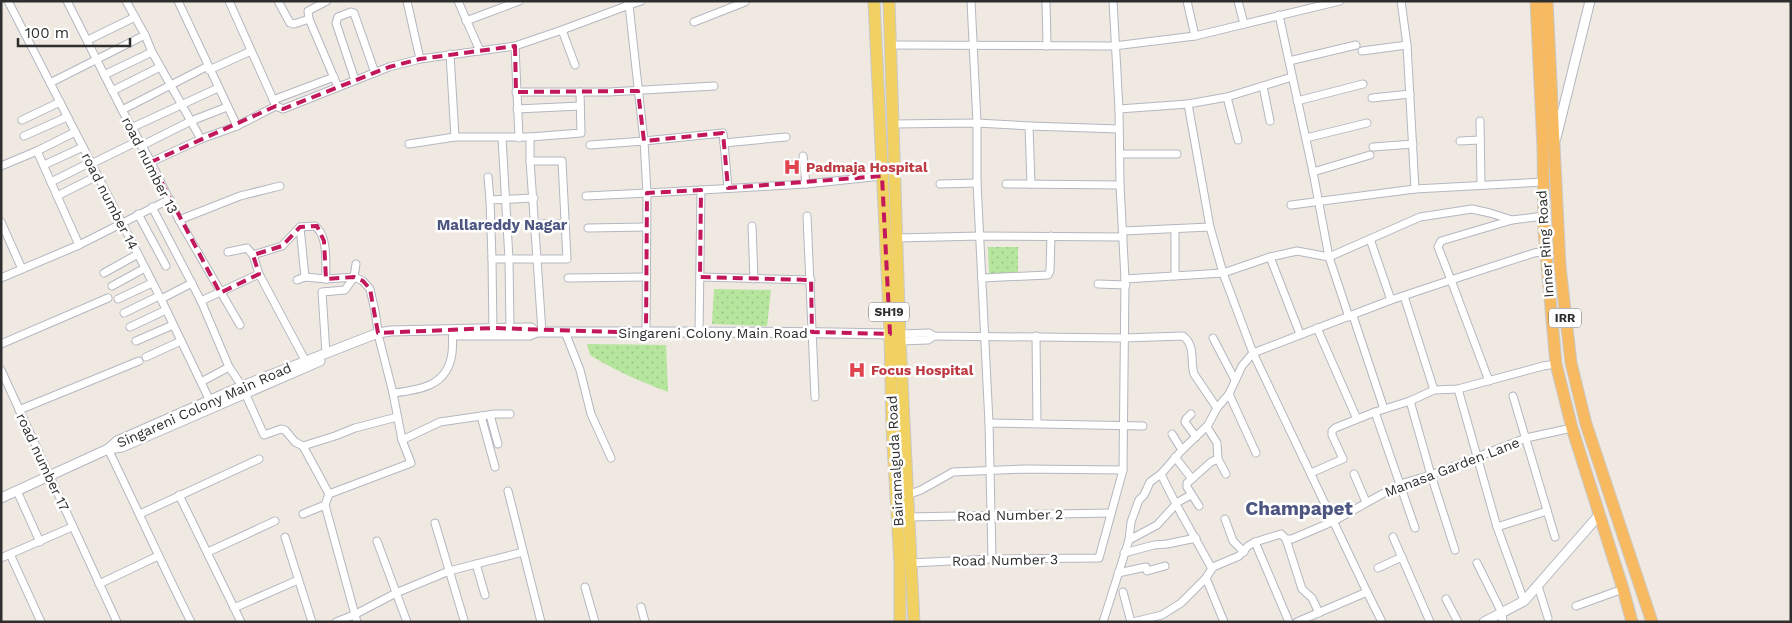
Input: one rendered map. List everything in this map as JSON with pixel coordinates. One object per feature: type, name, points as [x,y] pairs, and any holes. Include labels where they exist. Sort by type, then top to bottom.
[{"type":"highway","name":"Inner Ring Road","points":[[1536,1],[1544,216],[1556,364],[1572,428],[1632,622]]},
{"type":"highway","name":"Inner Ring Road","points":[[1547,1],[1560,266],[1571,363],[1586,424],[1652,622]]},
{"type":"main road","name":"Bairamalguda Road","points":[[874,1],[882,176],[897,336],[914,622]]},
{"type":"main road","name":"Bairamalguda Road","points":[[888,1],[897,238],[897,336],[892,428],[900,564],[900,622]]},
{"type":"street","name":"road number 14","points":[[8,1],[160,297],[210,400]]},
{"type":"street","name":"road number 13","points":[[67,1],[131,128],[170,199],[179,220],[240,325]]},
{"type":"street","points":[[126,1],[145,34],[160,67],[201,139]]},
{"type":"street","points":[[178,1],[237,126]]},
{"type":"street","points":[[230,1],[274,103],[283,110],[375,72],[420,59],[515,46],[562,30],[629,3],[641,1]]},
{"type":"street","points":[[278,1],[290,23],[294,24],[309,19]]},
{"type":"street","points":[[326,1],[308,11],[309,19],[338,87]]},
{"type":"street","points":[[458,1],[480,51]]},
{"type":"street","points":[[466,21],[519,1]]},
{"type":"street","points":[[971,1],[977,123],[977,183],[989,423],[992,559]]},
{"type":"street","points":[[1046,1],[1047,46]]},
{"type":"street","points":[[1112,513],[1123,470],[1125,282],[1113,1]]},
{"type":"street","points":[[1187,1],[1195,36]]},
{"type":"street","points":[[1238,1],[1244,24]]},
{"type":"street","points":[[890,45],[1114,46],[1195,36],[1340,1]]},
{"type":"street","points":[[1401,1],[1407,45],[1415,189]]},
{"type":"street","points":[[1555,141],[1590,1]]},
{"type":"street","points":[[409,2],[420,59]]},
{"type":"street","points":[[629,3],[644,142],[647,193],[646,333]]},
{"type":"street","points":[[694,22],[740,3]]},
{"type":"street","points":[[355,80],[336,23],[338,17],[351,12],[354,13],[375,72]]},
{"type":"street","points":[[1279,16],[1306,138],[1329,257],[1384,409]]},
{"type":"street","points":[[88,40],[135,18]]},
{"type":"street","points":[[562,30],[576,65]]},
{"type":"street","points":[[50,83],[145,34]]},
{"type":"street","points":[[1289,61],[1356,45]]},
{"type":"street","points":[[1362,51],[1407,45]]},
{"type":"street","points":[[515,46],[519,138]]},
{"type":"street","points":[[122,110],[170,85],[250,51]]},
{"type":"street","points":[[104,75],[152,52]]},
{"type":"street","points":[[450,54],[455,137]]},
{"type":"street","points":[[112,91],[160,67]]},
{"type":"street","points":[[151,162],[201,139],[237,126],[274,103],[334,77]]},
{"type":"street","points":[[1119,109],[1188,104],[1227,96],[1292,77]]},
{"type":"street","points":[[1298,101],[1363,84]]},
{"type":"street","points":[[516,92],[638,91],[714,86]]},
{"type":"street","points":[[1263,86],[1270,121]]},
{"type":"street","points":[[131,128],[218,88]]},
{"type":"street","points":[[409,144],[455,137],[519,138],[580,132],[580,92]]},
{"type":"street","points":[[1372,98],[1410,94]]},
{"type":"street","points":[[1227,96],[1238,140]]},
{"type":"street","points":[[22,120],[60,102]]},
{"type":"street","points":[[1188,104],[1210,227],[1223,273],[1254,353],[1382,622]]},
{"type":"street","points":[[517,109],[580,106]]},
{"type":"street","points":[[51,182],[91,163],[227,107]]},
{"type":"street","points":[[24,136],[67,117]]},
{"type":"street","points":[[1480,121],[1481,185]]},
{"type":"street","points":[[892,124],[977,123],[1119,129]]},
{"type":"street","points":[[1306,138],[1367,123]]},
{"type":"street","points":[[1029,126],[1032,184]]},
{"type":"street","points":[[1,166],[75,132]]},
{"type":"street","points":[[590,146],[723,133],[728,188]]},
{"type":"street","points":[[530,137],[539,332]]},
{"type":"street","points":[[724,143],[786,137]]},
{"type":"street","points":[[502,138],[509,259],[510,328]]},
{"type":"street","points":[[1460,141],[1480,140]]},
{"type":"street","points":[[1373,147],[1413,144]]},
{"type":"street","points":[[44,165],[83,147]]},
{"type":"street","points":[[37,151],[79,245]]},
{"type":"street","points":[[1120,154],[1177,154]]},
{"type":"street","points":[[1313,172],[1370,155]]},
{"type":"street","points":[[803,156],[806,184]]},
{"type":"street","points":[[492,259],[567,259],[562,161],[530,161]]},
{"type":"street","points":[[57,196],[97,176]]},
{"type":"street","points":[[586,196],[806,184],[882,176]]},
{"type":"street","points":[[488,177],[493,332]]},
{"type":"street","points":[[1291,205],[1415,189],[1543,182]]},
{"type":"street","points":[[940,184],[977,183]]},
{"type":"street","points":[[1006,184],[1120,185]]},
{"type":"street","points":[[179,220],[240,196],[280,186]]},
{"type":"street","points":[[699,333],[701,190]]},
{"type":"street","points":[[490,200],[534,198]]},
{"type":"street","points":[[1,278],[79,245],[170,199]]},
{"type":"street","points":[[152,207],[201,301],[229,367],[243,389],[264,435],[281,429],[285,430],[296,442],[303,446],[329,494],[325,505],[355,618]]},
{"type":"street","points":[[1098,284],[1223,273],[1270,257],[1297,251],[1329,257],[1420,217],[1472,209],[1490,212],[1512,220]]},
{"type":"street","points":[[138,214],[166,266]]},
{"type":"street","points":[[807,216],[815,397]]},
{"type":"street","points":[[1488,381],[1452,280],[1438,247],[1441,242],[1512,220],[1544,216]]},
{"type":"street","points":[[1,222],[22,269]]},
{"type":"street","points":[[534,224],[565,224]]},
{"type":"street","points":[[253,256],[282,246],[300,227],[315,226],[324,240],[326,279]]},
{"type":"street","points":[[588,228],[646,226]]},
{"type":"street","points":[[752,226],[754,279]]},
{"type":"street","points":[[300,227],[305,277]]},
{"type":"street","points":[[897,238],[1123,234],[1210,227]]},
{"type":"street","points":[[1175,229],[1175,276]]},
{"type":"street","points":[[982,278],[1048,275],[1050,271],[1051,236]]},
{"type":"street","points":[[1370,239],[1391,300]]},
{"type":"street","points":[[228,252],[247,248],[253,256],[258,274],[306,360]]},
{"type":"street","points":[[1103,622],[1129,540],[1131,522],[1139,500],[1150,482],[1161,474],[1175,457],[1207,427],[1228,394],[1242,366],[1254,353],[1391,300],[1534,253],[1546,251]]},
{"type":"street","points":[[104,273],[138,254]]},
{"type":"street","points":[[1270,257],[1300,334]]},
{"type":"street","points":[[326,354],[322,292],[345,290],[354,277],[356,264]]},
{"type":"street","points":[[112,286],[145,268]]},
{"type":"street","points":[[201,301],[258,274]]},
{"type":"street","points":[[297,280],[305,277],[326,279],[354,277],[370,289],[402,440],[412,463],[329,494]]},
{"type":"street","points":[[568,278],[646,277]]},
{"type":"street","points":[[700,277],[810,280]]},
{"type":"street","points":[[118,299],[152,283]]},
{"type":"street","points":[[124,313],[192,284]]},
{"type":"street","points":[[1404,296],[1434,390]]},
{"type":"street","points":[[1,344],[108,298]]},
{"type":"street","points":[[130,327],[166,310]]},
{"type":"street","points":[[136,341],[173,325]]},
{"type":"street","name":"Singareni Colony Main Road","points":[[493,332],[510,328],[531,328],[539,332]]},
{"type":"street","points":[[1317,328],[1357,419]]},
{"type":"street","name":"Singareni Colony Main Road","points":[[108,449],[130,443],[243,389],[391,331],[493,332],[530,335],[539,332],[812,332],[897,336]]},
{"type":"street","points":[[393,393],[419,390],[442,377],[452,354],[453,332]]},
{"type":"street","points":[[565,332],[580,370],[591,414],[611,458]]},
{"type":"street","points":[[897,336],[929,333],[934,336],[1124,338],[1183,336],[1189,342],[1194,374],[1218,408]]},
{"type":"street","name":"Singareni Colony Main Road","points":[[281,374],[306,360],[379,336]]},
{"type":"street","points":[[1036,336],[1037,423]]},
{"type":"street","points":[[1213,338],[1234,380]]},
{"type":"street","points":[[19,410],[181,341]]},
{"type":"street","points":[[1311,473],[1344,459],[1332,435],[1332,431],[1335,428],[1375,412],[1410,401],[1434,390],[1458,389],[1556,364]]},
{"type":"street","points":[[201,382],[229,367]]},
{"type":"street","name":"road number 17","points":[[1,370],[3,380],[51,476],[72,527],[117,622]]},
{"type":"street","points":[[1458,389],[1497,526],[1524,601]]},
{"type":"street","points":[[1228,394],[1256,453]]},
{"type":"street","points":[[1513,396],[1555,537]]},
{"type":"street","name":"Singareni Colony Main Road","points":[[108,449],[118,441],[210,400],[226,397]]},
{"type":"street","points":[[1410,401],[1455,550]]},
{"type":"street","points":[[1375,412],[1415,528]]},
{"type":"street","points":[[402,440],[440,422],[510,414]]},
{"type":"street","points":[[1191,414],[1185,422],[1196,436]]},
{"type":"street","points":[[490,415],[498,444]]},
{"type":"street","points":[[303,446],[355,428],[398,416]]},
{"type":"street","points":[[482,416],[495,467]]},
{"type":"street","points":[[989,423],[1143,426]]},
{"type":"street","points":[[1207,427],[1217,443],[1218,459],[1226,474]]},
{"type":"street","name":"Manasa Garden Lane","points":[[1132,622],[1162,615],[1181,603],[1206,578],[1212,569],[1244,552],[1248,546],[1255,542],[1281,534],[1286,539],[1292,539],[1334,520],[1400,484],[1431,475],[1478,455],[1526,438],[1572,428]]},
{"type":"street","points":[[1172,434],[1182,450]]},
{"type":"street","points":[[1,498],[108,449],[191,622]]},
{"type":"street","points":[[1175,457],[1192,479]]},
{"type":"street","points":[[140,514],[259,459]]},
{"type":"street","points":[[1199,506],[1186,485],[1211,462],[1218,459]]},
{"type":"street","points":[[907,495],[921,490],[953,472],[990,470],[1123,470]]},
{"type":"street","points":[[1161,474],[1175,505],[1196,538],[1212,569]]},
{"type":"street","points":[[1354,474],[1366,502]]},
{"type":"street","points":[[17,491],[40,542]]},
{"type":"street","points":[[508,491],[542,622]]},
{"type":"street","points":[[179,495],[241,622]]},
{"type":"street","points":[[1129,540],[1157,525],[1175,505],[1191,495]]},
{"type":"street","points":[[303,514],[325,505]]},
{"type":"street","points":[[1497,526],[1547,511]]},
{"type":"street","name":"Road Number 2","points":[[908,517],[1112,513]]},
{"type":"street","name":"Road Number 3","points":[[910,563],[992,559],[1099,558],[1112,513]]},
{"type":"street","points":[[1484,622],[1503,617],[1524,601],[1600,514]]},
{"type":"street","points":[[1225,519],[1233,541],[1244,552]]},
{"type":"street","points":[[208,552],[275,521]]},
{"type":"street","points":[[435,523],[464,620]]},
{"type":"street","name":"road number 17","points":[[1,558],[72,527]]},
{"type":"street","points":[[285,537],[312,622]]},
{"type":"street","points":[[1393,537],[1430,622]]},
{"type":"street","points":[[1124,553],[1154,545],[1196,538]]},
{"type":"street","points":[[1286,539],[1302,589],[1312,598],[1318,613]]},
{"type":"street","points":[[377,541],[407,622]]},
{"type":"street","points":[[1255,542],[1289,622]]},
{"type":"street","points":[[336,622],[355,618],[396,593],[449,571],[523,552]]},
{"type":"street","points":[[10,554],[41,622]]},
{"type":"street","points":[[99,584],[158,556]]},
{"type":"street","points":[[1378,568],[1402,557]]},
{"type":"street","points":[[1477,563],[1503,617]]},
{"type":"street","points":[[476,564],[485,596]]},
{"type":"street","points":[[1118,573],[1146,567],[1148,571],[1165,566]]},
{"type":"street","points":[[1206,578],[1224,622]]},
{"type":"street","points":[[234,608],[298,580]]},
{"type":"street","points":[[1538,586],[1548,618]]},
{"type":"street","points":[[585,587],[595,622]]},
{"type":"street","points":[[1576,606],[1623,589]]},
{"type":"street","points":[[1123,592],[1132,622]]},
{"type":"street","points":[[1297,622],[1367,592]]},
{"type":"street","points":[[1446,599],[1458,622]]},
{"type":"street","points":[[642,607],[645,622]]},
{"type":"highlighted area","points":[[515,46],[516,92],[638,91],[644,141],[723,133],[728,188],[882,176],[890,334],[812,332],[811,280],[700,277],[701,190],[647,193],[646,333],[493,328],[378,333],[370,289],[363,281],[354,277],[326,279],[324,241],[317,226],[300,227],[282,246],[253,255],[259,274],[220,293],[151,162],[276,106],[283,109],[389,67],[420,59]]},
{"type":"green space","points":[[988,247],[1018,247],[1018,273],[989,273]]},
{"type":"green space","points":[[714,289],[771,290],[767,326],[712,324]]},
{"type":"green space","points":[[587,344],[666,345],[668,392],[599,361],[590,355]]},
{"type":"place","name":"Padmaja Hospital","points":[[792,167]]},
{"type":"place","name":"Focus Hospital","points":[[857,370]]},
{"type":"district","name":"Mallareddy Nagar","points":[[502,225]]},
{"type":"district","name":"Champapet","points":[[1299,508]]}]
